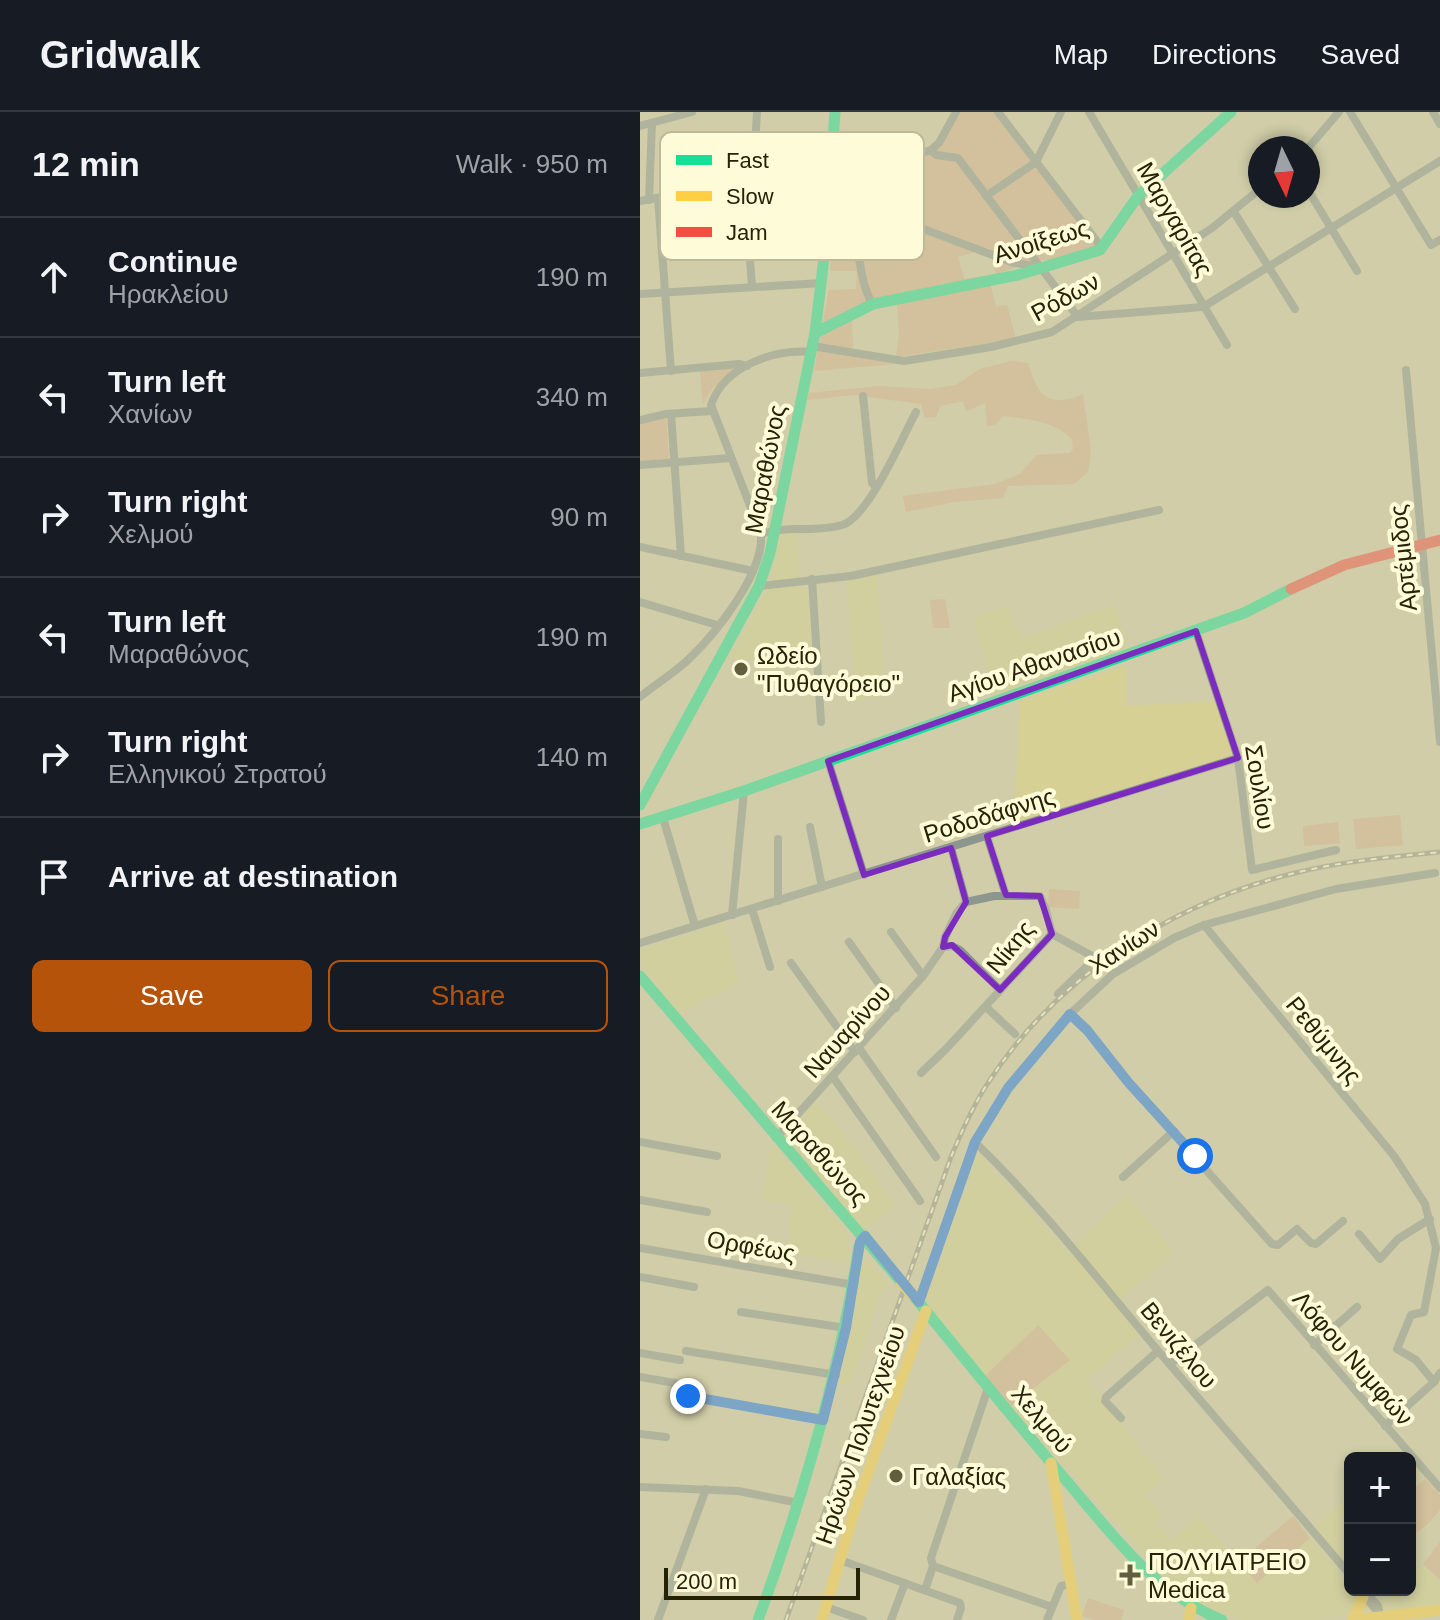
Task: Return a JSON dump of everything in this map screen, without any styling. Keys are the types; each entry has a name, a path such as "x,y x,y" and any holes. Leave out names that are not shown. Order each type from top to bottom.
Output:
{"main road":[{"name":"Μαραθώνος","path":"834,132 835,112"},
{"name":"Ανοίξεως","path":"813,344 873,304 1018,275 1102,248 1138,196 1231,112"},
{"name":"Μαραθώνος","path":"640,805 759,586 770,553 813,344 824,260"},
{"name":"Αγίου Αθανασίου","path":"640,824 744,791 1196,631 1244,613 1321,574 1440,540"},
{"name":"Μαραθώνος","path":"640,976 776,1138 865,1236 859,1246 836,1375 799,1503 758,1620"},
{"name":"Χελμού","path":"865,1236 988,1388 1122,1545 1190,1614 1222,1620"},
{"name":"Ηρώων Πολυτεχνείου","path":"824,1614 919,1303"},
{"path":"1051,1463 1077,1620"},
{"path":"1362,1596 1353,1620 1440,1610"}],"street":[{"path":"640,126 692,112"},
{"path":"754,132 757,112"},
{"path":"924,153 939,143 956,112"},
{"path":"998,112 1102,248"},
{"path":"986,196 1036,162 1061,112"},
{"name":"Μαργαρίτας","path":"1089,112 1227,345"},
{"path":"1320,136 1339,112"},
{"path":"1350,112 1431,245 1440,240"},
{"path":"1433,112 1440,124"},
{"path":"652,123 649,200 665,292 671,371"},
{"path":"931,150 936,155 958,158 1078,317 1203,307 1440,161"},
{"name":"Ρόδων","path":"747,366 778,352 813,344 904,361 1027,340 1052,332 1172,255 1248,200"},
{"path":"1319,208 1357,271"},
{"path":"1234,212 1295,309"},
{"path":"924,229 1011,262 1038,267"},
{"path":"751,260 752,286"},
{"path":"860,260 873,304"},
{"path":"640,294 822,283"},
{"path":"640,373 739,364 747,366"},
{"path":"640,697 686,661 717,625 740,596 761,554 761,534 712,411 713,398 719,389 747,366"},
{"name":"Αρτέμιδος","path":"1406,370 1440,742"},
{"path":"863,396 872,483 876,487"},
{"path":"640,420 712,411"},
{"path":"761,534 775,529 841,526 860,514 916,412"},
{"path":"671,414 681,556"},
{"path":"640,465 731,458"},
{"path":"759,586 851,576 1159,510"},
{"path":"640,547 753,571"},
{"path":"812,579 821,722"},
{"path":"640,602 717,625"},
{"name":"Σουλίου","path":"1196,631 1238,758 1252,870 1336,850"},
{"name":"Ροδοδάφνης","path":"640,943 1238,758"},
{"path":"828,761 864,875"},
{"path":"732,915 744,791"},
{"path":"663,818 695,926"},
{"path":"810,827 822,887"},
{"path":"987,836 1006,895"},
{"path":"778,839 778,901"},
{"path":"951,848 966,902 957,912 943,947 952,946 960,950 1000,990"},
{"name":"Χανίων","path":"919,1303 975,1142 1008,1088 1070,1014 1113,974 1174,938 1204,925 1336,889 1435,873"},
{"name":"Νίκης","path":"921,1073 1052,934 1040,896 1006,895 966,902"},
{"path":"752,909 770,967"},
{"name":"Ρεθύμνης","path":"1204,925 1394,1156 1425,1204 1430,1219"},
{"path":"891,932 923,976"},
{"path":"1052,934 1092,956 1090,963 1058,994"},
{"path":"849,942 896,1008"},
{"name":"Ναυαρίνου","path":"776,1138 896,1008 943,947"},
{"path":"791,963 936,1157"},
{"path":"986,1007 1015,1034"},
{"path":"1070,1014 1275,1246 1297,1229 1316,1244 1343,1221"},
{"path":"833,1077 920,1201"},
{"path":"1123,1177 1174,1131"},
{"path":"640,1142 717,1156"},
{"name":"Βενιζέλου","path":"975,1142 1344,1568"},
{"path":"640,1200 707,1212"},
{"path":"1359,1234 1380,1259 1398,1239 1430,1219 1436,1248 1424,1312 1411,1315 1397,1349 1416,1360 1434,1382"},
{"name":"Ορφέως","path":"640,1248 854,1285"},
{"path":"640,1277 694,1287"},
{"name":"Λόφου Νυμφών","path":"1170,1364 1268,1290 1440,1488"},
{"path":"1314,1345 1357,1307"},
{"path":"741,1312 846,1328"},
{"path":"686,1351 836,1375"},
{"path":"1121,1418 1105,1401 1106,1397 1158,1351"},
{"path":"640,1353 680,1360"},
{"path":"1385,1426 1440,1373"},
{"path":"640,1377 675,1383 679,1392 685,1395 823,1420"},
{"path":"925,1590 933,1566 931,1558 988,1388"},
{"path":"640,1434 666,1437"},
{"path":"640,1487 747,1492 799,1503"},
{"path":"658,1620 706,1489"},
{"path":"840,1560 960,1603 957,1620"},
{"path":"933,1566 1052,1607"},
{"path":"891,1620 905,1583"},
{"path":"1047,1620 1061,1586 1071,1584"},
{"path":"1367,1596 1378,1606 1381,1618"},
{"path":"824,1614 863,1620"}],"highlighted area":[{"path":"1196,631 1238,758 987,836 1006,895 1040,896 1052,934 1000,990 952,945 943,947 945,937 966,902 951,848 864,875 828,761"}],"shaded area":[{"path":"961,112 993,112 1097,247 1059,260 1042,260 996,274 989,248 958,257 964,279 988,275 996,307 1007,305 1016,339 896,357 899,335 897,304 867,311 852,319 853,356 895,364 814,371 829,290 856,289 857,271 830,271 831,260 924,260 924,158 942,146"},
{"path":"1011,361 1028,363 1036,384 1046,396 1061,400 1083,394 1091,451 1088,472 1074,484 1008,486 1003,498 954,502 906,512 903,496 995,484 1020,474 1037,455 1069,453 1073,450 1072,439 1048,424 1003,416 995,425 987,426 985,403 967,411 962,401 940,406 936,417 925,418 921,404 854,395 807,400 809,393 879,386 930,389 956,385 980,369"},
{"path":"736,367 713,388 703,404 700,371"},
{"path":"666,418 669,459 640,461 640,423"},
{"path":"780,532 796,532 800,587 807,587 812,654 728,660 774,569"},
{"path":"877,575 883,664 880,697 855,701 847,580"},
{"path":"945,599 950,628 933,628 930,600"},
{"path":"1115,605 1128,650 994,698 974,617 1008,606 1021,638"},
{"path":"1126,666 1126,706 1216,701 1235,755 1014,825 1020,701"},
{"path":"1400,815 1403,845 1356,849 1353,819"},
{"path":"1338,822 1340,843 1304,846 1303,826"},
{"path":"1049,889 1080,891 1079,909 1048,907"},
{"path":"724,923 739,983 679,1013 652,980 640,959 640,950"},
{"path":"817,1102 853,1145 895,1206 863,1232 783,1137"},
{"path":"772,1144 841,1225 848,1236 849,1263 786,1251 793,1205 762,1200"},
{"path":"978,1153 1068,1252 1127,1196 1175,1252 1116,1303 1140,1334 1086,1380 1165,1479 1146,1495 1163,1516 1156,1523 1171,1540 1199,1515 1257,1583 1310,1538 1344,1579 1344,1596 1358,1596 1373,1614 1307,1620 1247,1620 1219,1614 1179,1593 1011,1406 1038,1326 985,1376 924,1305"},
{"path":"863,1259 870,1262 889,1285 879,1293 850,1385 837,1381"},
{"path":"1038,1325 1070,1360 1011,1406 985,1376"},
{"path":"1425,1479 1440,1495 1440,1510 1416,1533 1416,1524 1416,1487"},
{"path":"1344,1501 1344,1566 1313,1527"},
{"path":"1293,1516 1310,1538 1257,1583 1239,1562"},
{"path":"1440,1542 1440,1580 1423,1564"},
{"path":"1423,1564 1440,1580 1440,1605 1384,1611 1378,1604 1387,1596 1416,1596 1416,1570"},
{"path":"1088,1598 1124,1610 1121,1620 1094,1620 1082,1616"}],"railway":[{"path":"786,1620 951,1157 981,1094 1014,1047 1046,1011 1120,950 1161,925 1205,904 1249,886 1313,869 1440,852"}],"traffic: fast":[{"path":"834,132 835,112"},
{"path":"815,333 873,304 1018,275 1100,250 1138,196 1231,112"},
{"path":"640,805 759,586 770,553 815,333 824,260"},
{"path":"640,824 744,791 1244,613 1291,589"},
{"path":"640,976 902,1283"},
{"path":"758,1620 818,1436 841,1342 859,1246 865,1236"},
{"path":"913,1295 1135,1560 1175,1594 1222,1620"}],"traffic: slow":[{"path":"902,1283 913,1295"},
{"path":"822,1620 855,1509 926,1311"},
{"path":"1051,1463 1077,1620"},
{"path":"1353,1620 1363,1597"},
{"path":"1189,1620 1191,1608"},
{"path":"1354,1620 1440,1610"}],"traffic: jam":[{"path":"1291,589 1344,565 1440,540"}],"place":[{"name":"Ωδείο \"Πυθαγόρειο\"","path":"741,669"},
{"name":"Γαλαξίας","path":"896,1476"},
{"name":"ΠΟΛΥΙΑΤΡΕΙΟ Medica","path":"1130,1575"}],"route":[{"path":"688,1396 823,1420 851,1307 860,1242 865,1236 919,1302 984,1124 1030,1059 1070,1014 1195,1156"}]}
